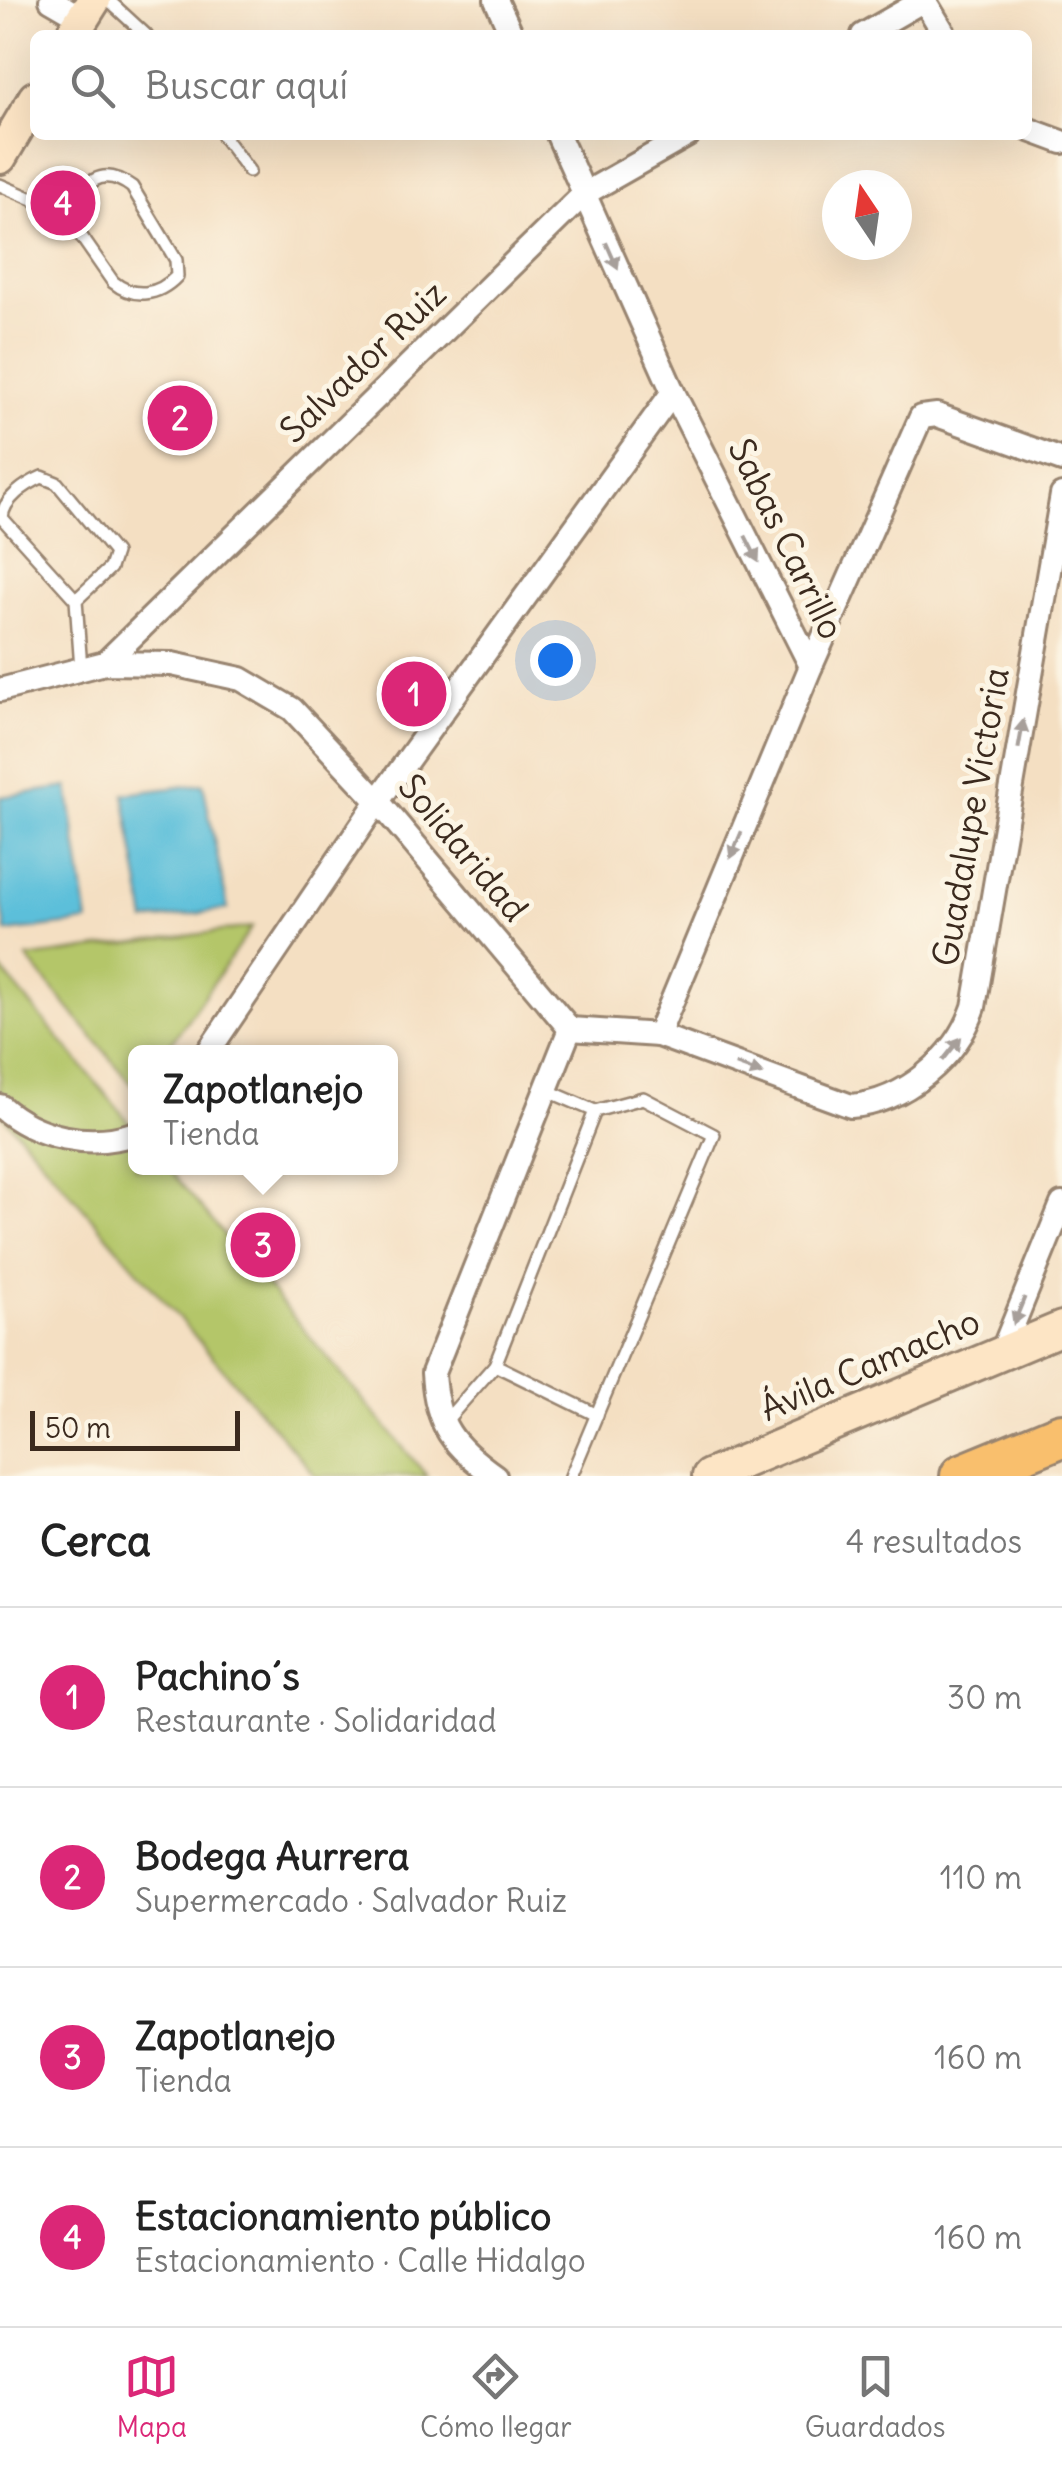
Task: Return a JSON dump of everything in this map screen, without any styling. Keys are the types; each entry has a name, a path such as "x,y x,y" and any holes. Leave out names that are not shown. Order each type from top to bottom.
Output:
{"highway":[{"path":"962,1476 1062,1434"}],"street":[{"path":"52,0 89,13"},
{"path":"496,0 510,30"},
{"path":"872,30 924,0 942,30"},
{"path":"0,158 30,107"},
{"path":"1033,132 1062,142"},
{"name":"Sabas Carrillo","path":"560,140 673,392 811,666 658,1035"},
{"name":"Salvador Ruiz","path":"106,664 584,194 679,140"},
{"path":"213,1045 378,800 673,392"},
{"path":"811,666 921,417 936,415 1062,460"},
{"name":"Guadalupe Victoria","path":"658,1035 850,1106 872,1104 942,1061 967,1028 974,1007 1062,495"},
{"name":"Solidaridad","path":"3,684 106,664 172,664 241,680 292,709 378,800 570,1029"},
{"path":"495,1476 464,1454 443,1424 435,1398 434,1373 570,1029 658,1035"},
{"path":"0,1106 14,1119 66,1138 99,1141 128,1134"},
{"path":"1002,1352 1061,1210"},
{"name":"Ávila Camacho","path":"709,1476 1062,1328"}],"lane":[{"path":"89,13 133,30"},
{"path":"226,140 249,171"},
{"path":"0,185 65,213 113,282 123,290 147,294 160,290 176,276 176,260 132,187 122,180 111,176 87,183 65,213"},
{"path":"76,600 110,568 114,553 57,483 42,478 8,501 2,508 2,518 76,600 81,669"},
{"path":"546,1090 595,1111 643,1098 714,1135 572,1476"},
{"path":"443,1424 496,1365 595,1111"},
{"path":"496,1365 597,1415"}],"green space":[{"path":"252,927 170,1045 128,1045 128,1080 27,958"},
{"path":"0,968 128,1121 128,1175 174,1175 427,1476 316,1476 0,1112"}],"water":[{"path":"203,784 228,909 146,921 124,794"},
{"path":"68,787 88,922 6,932 0,892 0,797"}],"place":[{"name":"Estacionamiento público","path":"63,203"},
{"name":"Bodega Aurrera","path":"180,418"},
{"name":"Pachino´s","path":"414,694"},
{"name":"Zapotlanejo","path":"263,1245"}]}
